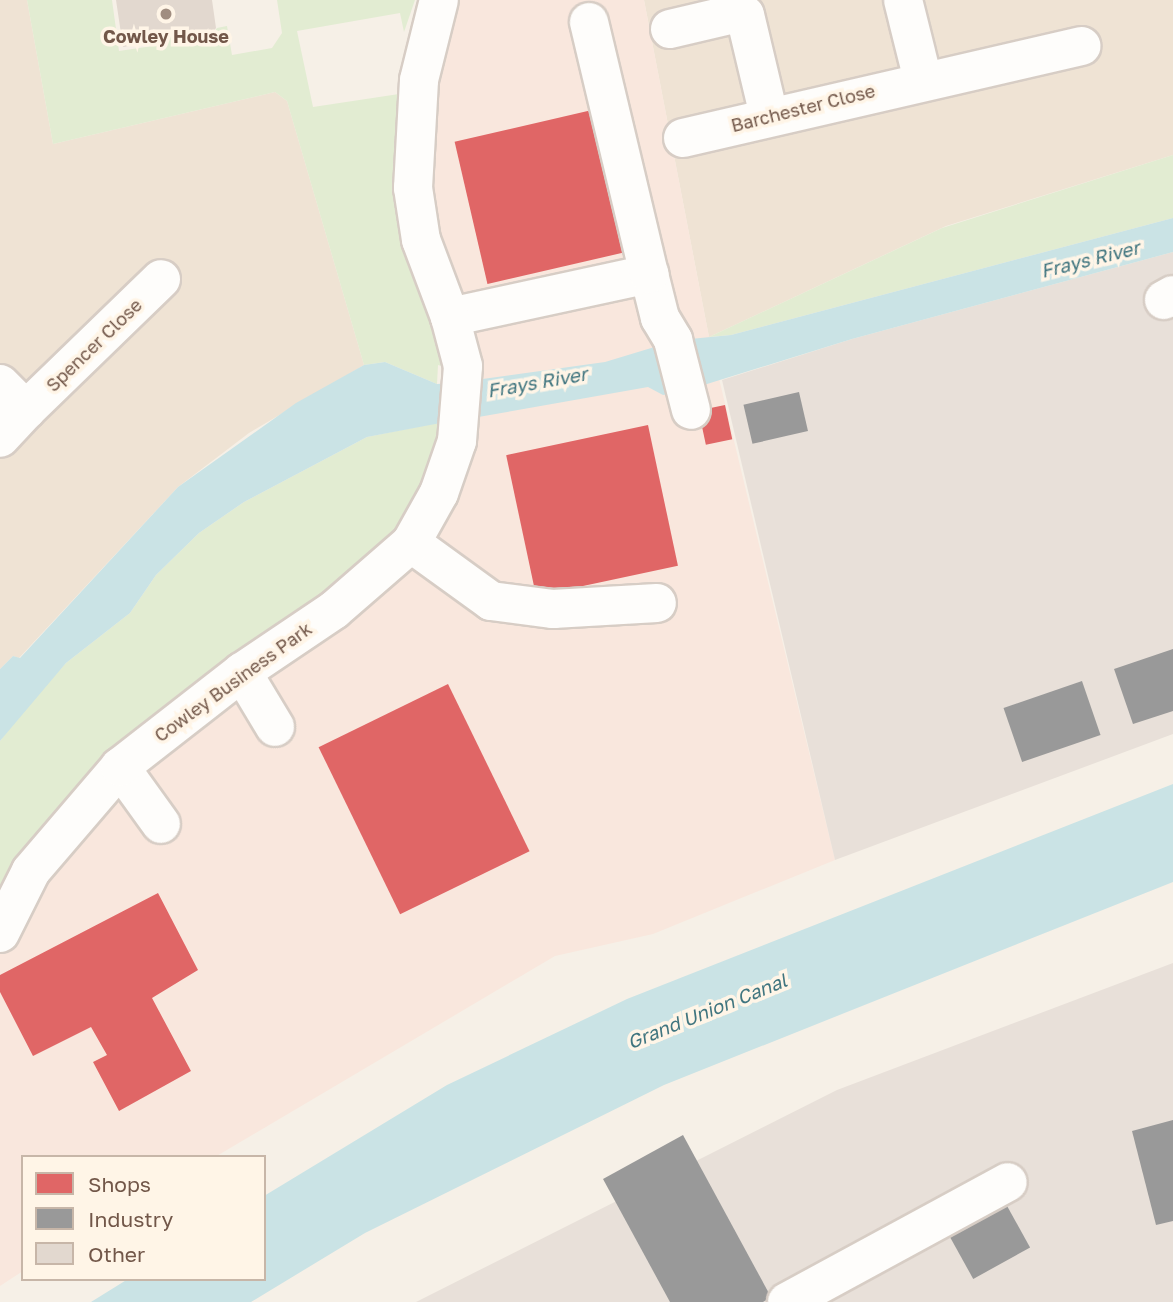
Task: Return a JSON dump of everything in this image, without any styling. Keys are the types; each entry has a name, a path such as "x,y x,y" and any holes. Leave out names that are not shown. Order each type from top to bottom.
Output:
{"street":[{"path":"439,0 410,52 413,188 421,240 450,317 649,274"},
{"path":"903,0 923,80"},
{"path":"670,29 738,13 745,15 769,116"},
{"path":"589,22 660,318 673,340 691,410"},
{"name":"Barchester Close","path":"683,138 923,80 1082,46"},
{"name":"Spencer Close","path":"0,438 13,397 166,273"},
{"name":"Cowley Business Park","path":"0,933 31,871 120,768 242,672 334,610 411,543 439,493 459,432 463,366 450,317"},
{"path":"411,543 491,601 553,609 657,603"},
{"path":"242,672 275,727"},
{"path":"120,768 161,824"},
{"path":"787,1302 1008,1182"}],"shaded area":[{"path":"0,0 27,0 53,144 275,92 287,101 364,365 249,433 178,487 19,658 13,656 0,669"},
{"path":"443,0 644,0 709,337 835,860 653,934 555,956 218,1155 21,1155 21,1272 0,1286 0,904 41,830 75,789 113,753 359,566 437,450 445,367 417,275"},
{"path":"644,0 1173,0 1173,155 946,226 709,337"},
{"path":"1173,252 1173,734 835,860 722,380 852,339"},
{"path":"1173,963 1173,1302 416,1302 837,1090"}],"green space":[{"path":"27,0 112,0 119,51 159,45 158,34 185,30 195,40 209,38 217,28 227,26 232,55 272,48 282,33 277,0 415,0 404,32 400,13 297,31 313,107 399,94 445,367 438,365 437,384 385,362 364,365 287,101 275,92 53,144"},
{"path":"1173,155 1173,218 731,335 709,337 942,228"},
{"path":"442,422 437,450 420,495 398,530 359,566 113,753 41,830 0,904 0,741 24,709 66,663 130,613 156,575 199,533 244,502 367,437"}],"water":[{"name":"Frays River","path":"1173,218 1173,252 852,339 691,389 680,340 731,335"},
{"name":"Frays River","path":"671,342 683,392 663,395 648,387 467,419 468,381 605,362"},
{"path":"385,362 437,384 452,383 451,421 367,437 244,502 199,533 156,575 130,613 66,663 0,741 0,669 13,656 20,658 178,487 296,403 364,365"},
{"name":"Grand Union Canal","path":"1173,784 1173,882 664,1085 365,1233 251,1302 91,1302 125,1281 266,1281 266,1195 447,1085 627,999"}],"building: Shops":[{"path":"592,110 625,252 487,284 455,142"},
{"path":"725,405 732,439 706,445 699,411"},
{"path":"648,425 678,566 536,596 506,455"},
{"path":"448,684 530,851 400,914 319,747"},
{"path":"158,893 198,970 152,998 191,1071 119,1111 93,1062 107,1055 91,1027 33,1056 0,992 0,975"}],"building: Industry":[{"path":"799,392 808,431 752,444 743,405"},
{"path":"1173,649 1173,711 1133,724 1114,669"},
{"path":"1082,681 1101,735 1022,762 1004,708"},
{"path":"1173,1120 1173,1221 1156,1225 1132,1131"},
{"path":"683,1135 771,1297 763,1302 670,1302 603,1179"},
{"path":"1001,1195 1030,1247 973,1279 944,1227"}],"building: Other":[{"name":"Cowley House","path":"116,0 212,0 216,28 209,38 195,40 185,30 155,34 156,42 123,47"}],"place":[{"name":"Cowley House","path":"166,14"}]}
